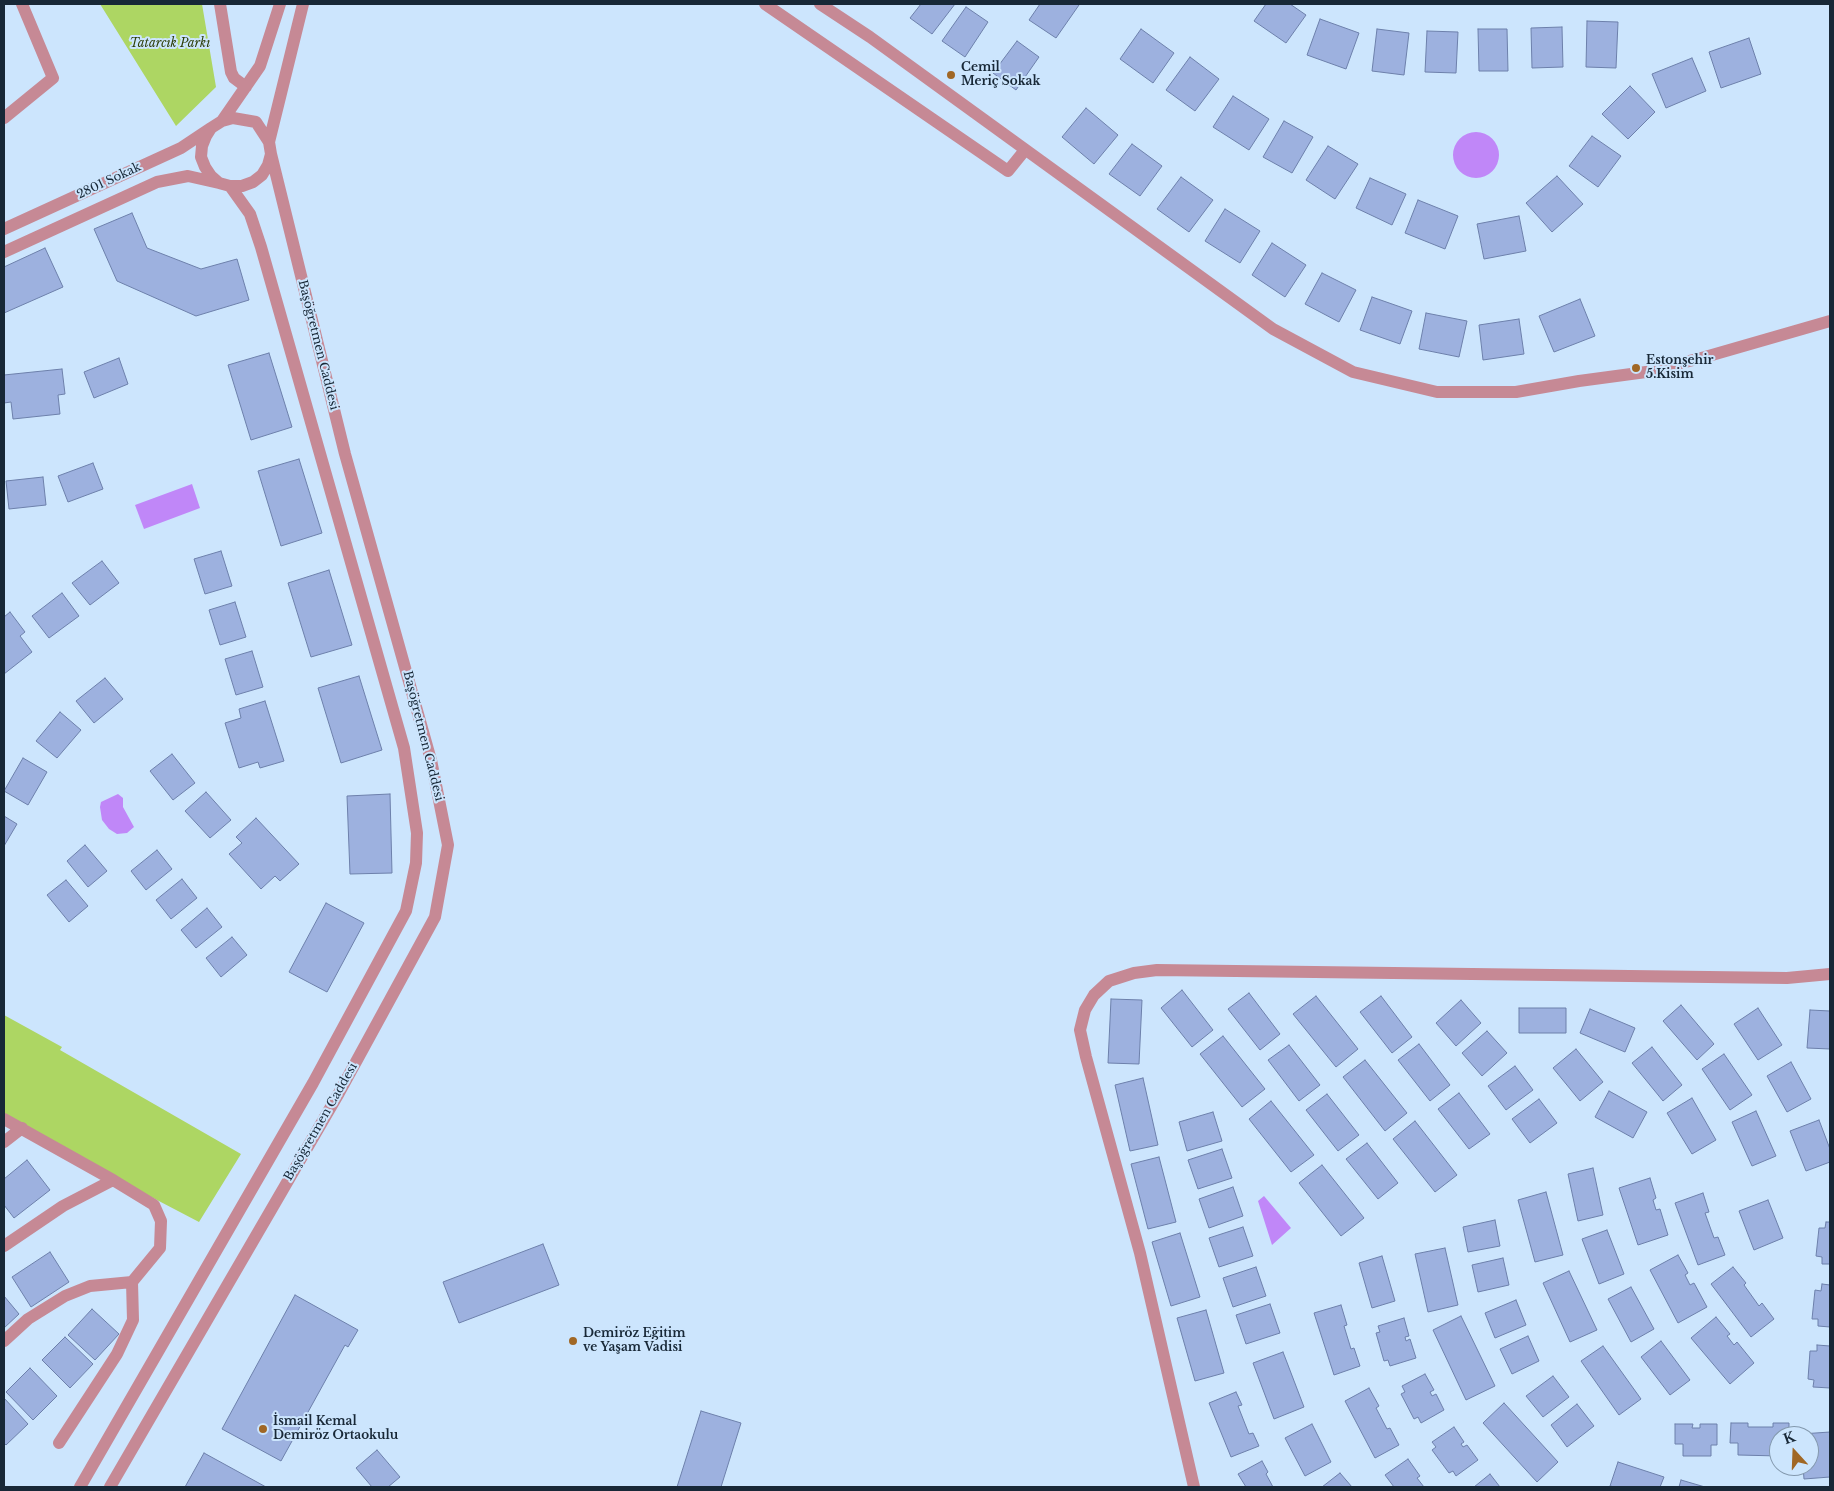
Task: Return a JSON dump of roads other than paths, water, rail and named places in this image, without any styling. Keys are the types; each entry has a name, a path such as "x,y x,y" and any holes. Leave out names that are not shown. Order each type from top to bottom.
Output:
{"street":[{"path":"4,118 53,78 22,4"},
{"path":"220,4 230,72 234,78 246,87"},
{"name":"2801 Sokak","path":"4,229 181,148 217,124 260,66 280,4"},
{"path":"4,252 157,182 188,176 225,185 242,186 253,182 262,175 268,165 270,148 304,4"},
{"path":"765,4 1008,170 1024,150"},
{"path":"820,4 870,37 1273,329 1353,372 1437,392 1516,392 1646,372 1830,321"},
{"name":"Başöğretmen Caddesi","path":"80,1487 336,1040 406,911 416,863 417,833 404,748 261,247 250,214 225,185 211,176 204,167 201,157 204,141 217,124 233,118 256,122 270,148 345,454 431,760 448,845 435,917 339,1093 110,1487"},
{"path":"118,177 127,195"},
{"path":"1194,1487 1140,1253 1080,1030 1084,1010 1094,995 1108,980 1134,973 1156,970 1787,978 1830,974"},
{"path":"4,1119 154,1205 160,1221 160,1248 132,1282 133,1320 117,1354 59,1443"},
{"path":"4,1142 22,1128"},
{"path":"4,1246 63,1206 113,1180"},
{"path":"4,1342 28,1318 65,1296 90,1286 132,1282"}],"place":[{"name":"Cemil Meriç Sokak","path":"951,75"},
{"name":"Estonşehir 5.Kisim","path":"1636,368"},
{"name":"Demiröz Eğitim ve Yaşam Vadisi","path":"573,1341"},
{"name":"İsmail Kemal Demiröz Ortaokulu","path":"263,1429"}],"park label":[{"name":"Tatarcık Parkı","path":"170,44"}]}
